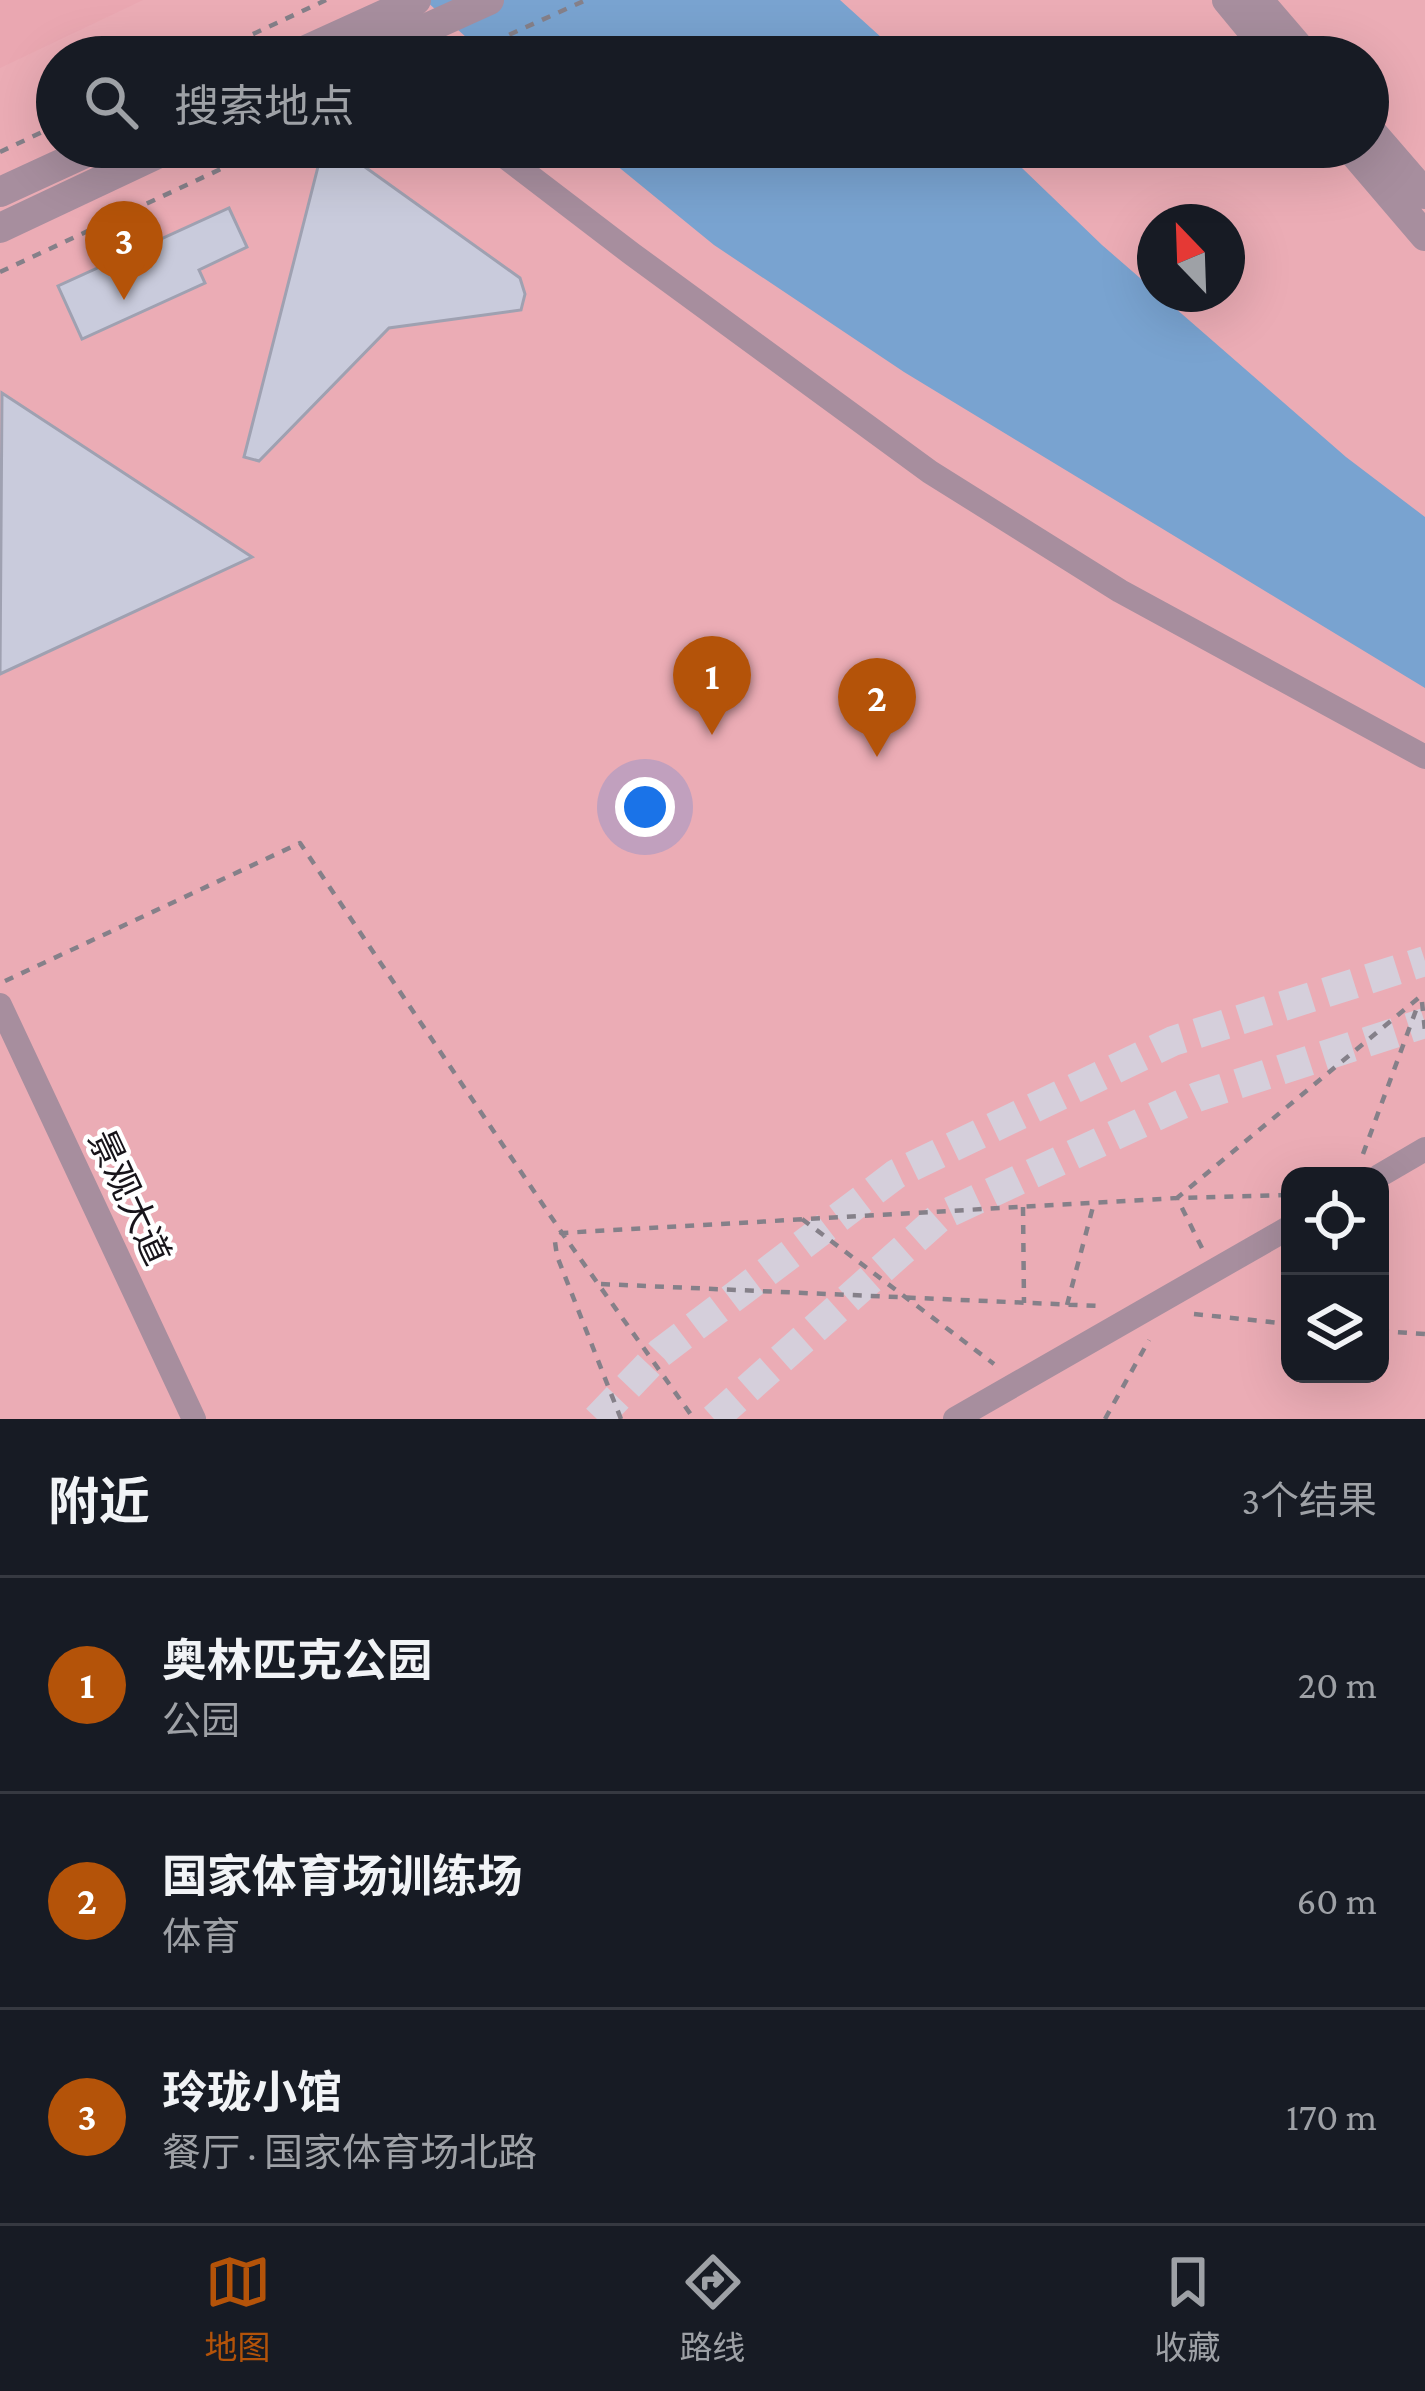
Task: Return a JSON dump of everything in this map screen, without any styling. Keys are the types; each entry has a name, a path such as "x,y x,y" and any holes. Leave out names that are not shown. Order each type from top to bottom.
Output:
{"street":[{"path":"349,36 412,13 489,0"},
{"path":"1227,0 1257,36"},
{"path":"1258,0 1289,36"},
{"path":"386,36 412,13"},
{"path":"1389,152 1425,194"},
{"path":"0,192 52,168"},
{"path":"0,228 127,168"},
{"path":"520,168 930,472 1120,591 1425,758"},
{"path":"1367,168 1425,236"},
{"name":"景观大道","path":"0,1005 194,1419"},
{"path":"1389,1170 1425,1149"},
{"path":"955,1419 1281,1231"}],"path":[{"path":"249,36 326,0"},
{"path":"506,36 586,0"},
{"path":"0,152 36,135"},
{"path":"0,272 223,168"},
{"path":"0,983 300,844 562,1233 694,1419"},
{"path":"1421,996 1425,1031"},
{"path":"1363,1154 1421,996"},
{"path":"1177,1198 1421,996"},
{"path":"621,1419 556,1256 555,1242 562,1233 1281,1195"},
{"path":"1177,1198 1214,1270"},
{"path":"1067,1305 1094,1203"},
{"path":"1023,1207 1024,1303"},
{"path":"802,1219 1018,1383"},
{"path":"598,1284 1148,1309 1151,1335 1105,1419"},
{"path":"1195,1314 1281,1323"},
{"path":"1389,1332 1425,1334"}],"shaded area":[{"path":"0,0 1425,0 1425,1419 0,1419"},
{"path":"0,0 143,0 67,36 36,36 36,51 0,68"}],"water":[{"path":"425,0 840,0 880,36 465,36"},
{"path":"620,168 1022,168 1137,275 1137,312 1180,312 1346,457 1425,517 1425,688 904,372 714,245"}],"building":[{"path":"318,168 366,168 520,278 525,294 521,310 389,328 259,461 244,457"},
{"path":"229,208 247,247 199,270 205,283 82,339 58,286"},
{"path":"2,393 252,557 0,674"}],"tunnel":[{"path":"597,1419 660,1353 896,1174 1173,1041 1425,961"},
{"path":"714,1419 941,1216 1197,1097 1425,1023"}],"place":[{"name":"玲珑小馆","path":"124,300"},
{"name":"奥林匹克公园","path":"712,735"},
{"name":"国家体育场训练场","path":"877,757"}]}
